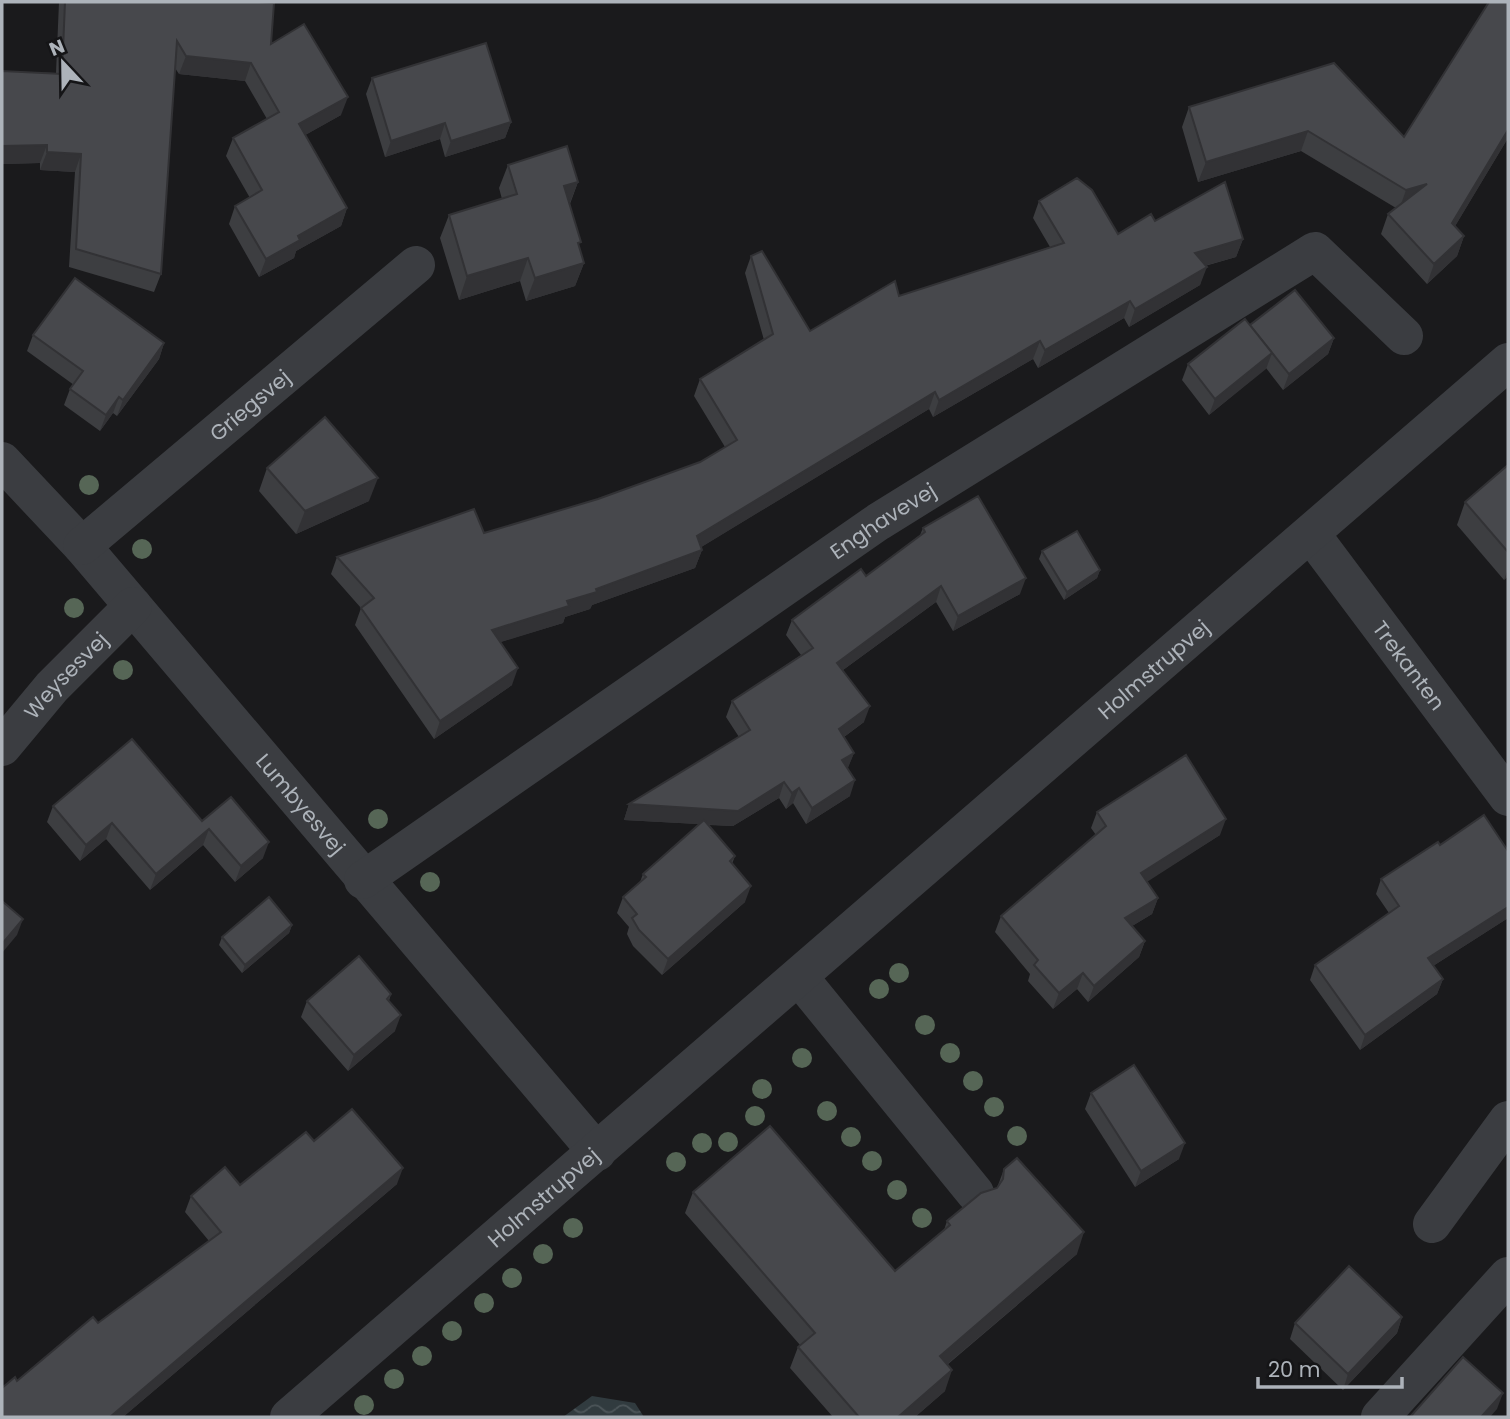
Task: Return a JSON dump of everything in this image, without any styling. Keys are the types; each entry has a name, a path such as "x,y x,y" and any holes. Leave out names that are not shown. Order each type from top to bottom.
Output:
{"street":[{"name":"Enghavevej","path":"363,880 878,522 1315,251 1404,336"},
{"name":"Griegsvej","path":"82,546 416,265"},
{"name":"Holmstrupvej","path":"289,1417 1508,362"},
{"name":"Lumbyesvej","path":"2,461 82,546 363,880 597,1152"},
{"name":"Trekanten","path":"1311,534 1508,797"},
{"name":"Weysesvej","path":"2,747 52,687 133,606"},
{"path":"799,977 975,1193"},
{"path":"1433,1224 1508,1120"},
{"path":"1380,1417 1508,1276"}],"water":[{"path":"592,1396 635,1403 644,1417 563,1417"}],"building":[{"path":"65,2 274,3 271,44 304,24 348,97 299,124 347,208 298,236 300,240 266,259 235,206 262,190 233,138 279,112 251,63 186,56 177,41 161,274 76,249 81,154 47,152 47,145 2,146 2,71 62,74"},
{"path":"1489,2 1508,2 1508,130 1452,223 1464,236 1434,264 1388,214 1427,184 1406,190 1308,131 1206,162 1189,107 1334,63 1404,137"},
{"path":"486,43 511,122 451,141 445,123 391,141 372,78"},
{"path":"567,146 578,182 564,186 581,242 578,243 584,263 535,278 528,258 467,276 449,215 517,194 508,165"},
{"path":"1077,178 1092,190 1118,234 1151,214 1155,221 1225,182 1243,239 1195,253 1207,267 1135,309 1130,301 1045,350 1040,341 939,400 935,392 697,536 702,550 596,589 597,592 567,601 569,606 492,630 518,668 440,721 361,608 374,598 337,557 474,509 484,533 598,499 700,462 737,440 700,379 773,334 751,256 762,251 810,331 895,281 899,296 1064,243 1039,201"},
{"path":"75,278 164,343 123,400 119,397 106,415 70,389 83,371 33,335"},
{"path":"1295,290 1334,338 1289,374 1250,325"},
{"path":"1245,319 1272,353 1215,399 1188,364"},
{"path":"325,417 378,478 305,511 267,468"},
{"path":"1508,465 1508,552 1465,502"},
{"path":"978,496 1026,578 958,616 941,586 837,663 870,706 839,729 854,753 842,760 855,780 812,808 799,788 792,793 784,782 738,811 629,804 750,730 732,701 813,648 792,620 861,569 866,576 925,532 923,528"},
{"path":"1077,531 1100,570 1067,592 1042,551"},
{"path":"132,739 202,821 231,797 269,842 241,866 209,829 156,874 112,823 86,845 53,806"},
{"path":"1186,755 1226,819 1141,873 1158,898 1125,918 1145,941 1094,986 1083,973 1059,993 1034,965 1038,960 1001,916 1106,826 1097,812"},
{"path":"1484,815 1508,851 1508,907 1428,958 1443,979 1365,1035 1315,965 1399,906 1381,879 1438,842 1440,845"},
{"path":"704,820 735,856 730,861 751,886 668,959 639,930 632,918 637,914 623,897 646,877 643,874"},
{"path":"269,897 292,925 245,965 222,937"},
{"path":"2,901 23,919 2,944"},
{"path":"359,956 391,994 387,999 401,1015 354,1055 307,1001"},
{"path":"1134,1065 1185,1143 1141,1171 1091,1093"},
{"path":"352,1109 403,1168 110,1417 2,1417 2,1388 15,1377 17,1381 93,1317 98,1323 221,1232 191,1196 225,1167 240,1185 306,1132 314,1141"},
{"path":"770,1126 895,1271 950,1225 947,1221 981,1193 997,1188 1003,1179 1004,1169 1017,1158 1084,1232 940,1356 952,1370 898,1417 859,1417 798,1347 815,1333 693,1192"},
{"path":"1349,1266 1402,1317 1348,1374 1295,1323"},
{"path":"1463,1357 1503,1393 1481,1417 1410,1417"}]}
